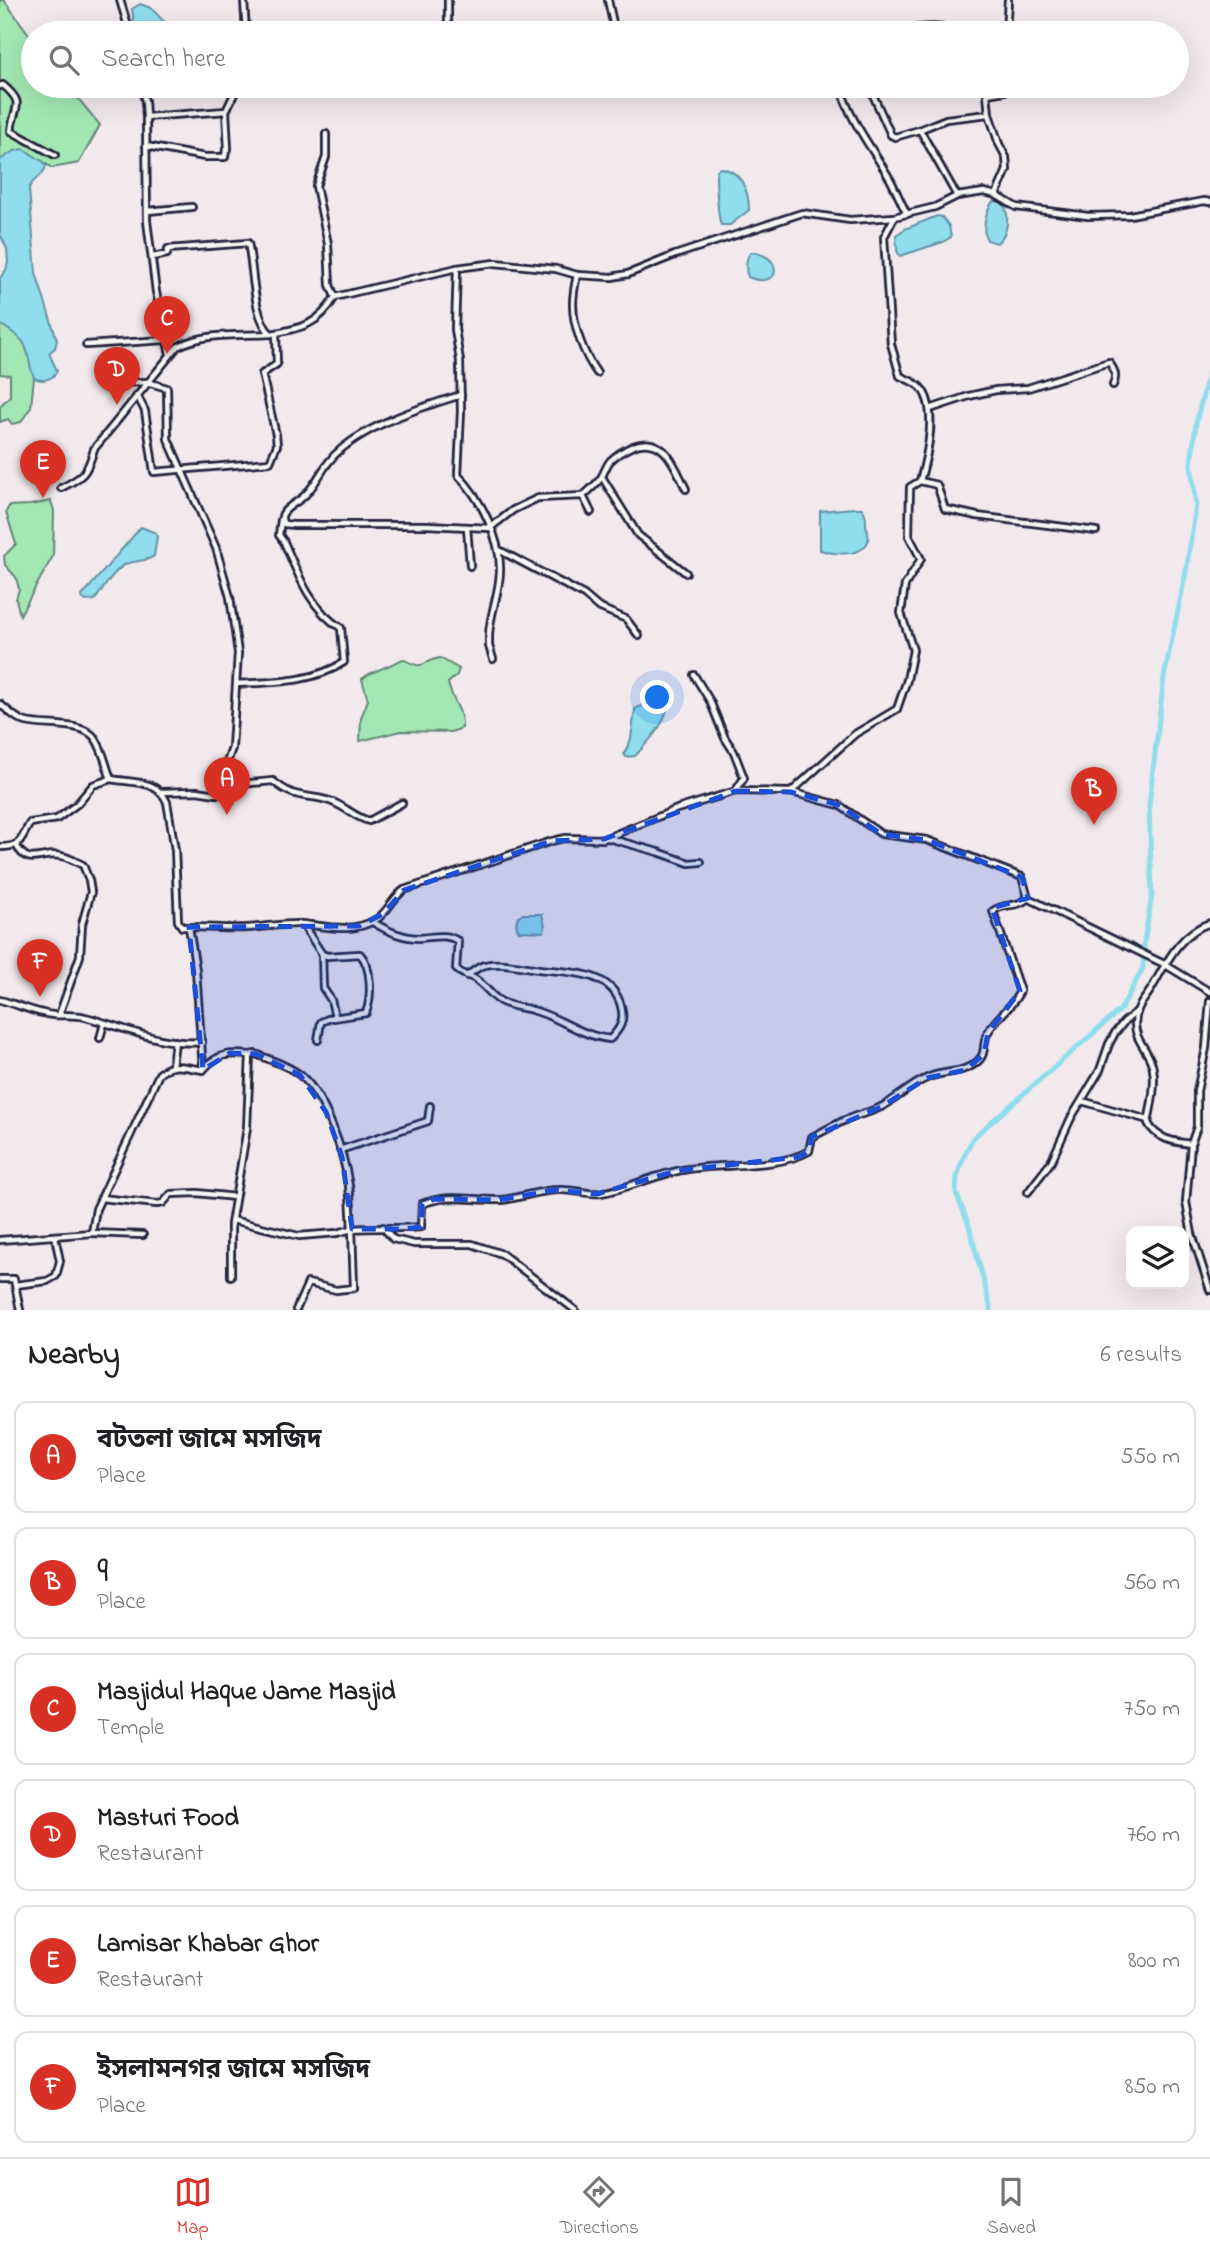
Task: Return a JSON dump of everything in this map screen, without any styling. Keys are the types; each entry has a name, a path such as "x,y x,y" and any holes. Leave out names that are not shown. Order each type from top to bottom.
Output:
{"street":[{"path":"120,0 126,21"},
{"path":"244,0 245,21"},
{"path":"448,0 448,21"},
{"path":"608,0 613,21"},
{"path":"1007,21 1008,0"},
{"path":"0,86 3,85 14,94 18,104 11,131 55,155"},
{"path":"144,98 148,211 156,292 170,354"},
{"path":"146,146 205,157 225,157 228,149 226,110 232,98"},
{"path":"844,98 861,134 889,178 907,214"},
{"path":"874,98 891,135 895,137 946,119 989,114"},
{"path":"987,98 989,114 1006,157 1007,170 996,195"},
{"path":"146,117 226,110"},
{"path":"920,130 957,196"},
{"path":"326,134 326,157 316,186 328,244 330,285 335,297"},
{"path":"61,488 81,479 89,467 94,449 177,347 188,341 210,337 273,334 314,323 335,297 457,268 495,263 556,269 577,275 612,276 635,272 675,255 802,213 850,220 894,218 935,207 957,196 984,192 996,195 1016,207 1088,216 1130,215 1210,202"},
{"path":"148,211 192,206"},
{"path":"791,792 855,734 897,709 913,650 901,613 905,586 921,559 909,536 910,487 920,481 929,449 930,409 920,387 900,376 891,344 884,237 894,218"},
{"path":"136,395 145,411 154,472 270,462 277,445 262,374 277,364 273,334 264,328 260,315 248,243 168,249 167,254 153,257"},
{"path":"457,268 455,329 461,395 458,475 479,499 498,550 500,570 489,635 493,659"},
{"path":"577,275 574,315 587,359 597,373"},
{"path":"86,345 166,340"},
{"path":"930,409 996,390 1028,388 1109,362 1115,370 1113,385"},
{"path":"108,383 147,382 167,388 167,439 216,548 230,597 238,653 232,748 216,794 197,791 160,792"},
{"path":"237,684 305,678 332,670 344,662 341,628 325,618 303,586 279,535 281,517 288,507 316,484 322,468 338,451 358,437 400,417 461,395"},
{"path":"281,520 284,524 294,525 490,528 513,510 538,498 583,496 602,477 607,464 621,451 640,444 654,444 662,448 670,457 686,489"},
{"path":"602,477 638,535 686,573"},
{"path":"920,481 937,485 945,509 977,516 1096,531"},
{"path":"583,496 591,512"},
{"path":"467,527 470,566"},
{"path":"498,550 584,595 598,607 626,619 639,636"},
{"path":"694,676 710,701 744,778 736,791"},
{"path":"0,704 11,715 26,722 71,727 89,732 96,740 111,779"},
{"path":"16,845 30,823 57,820 78,804 93,785 111,779 155,786 167,802 171,820 178,920 182,927 244,928 302,924 341,929 373,922 404,890 565,838 607,838 689,863 701,862"},
{"path":"219,786 273,781 283,790 300,797 330,801 356,817 369,821 402,803"},
{"path":"607,838 677,809 736,791 791,792 839,805 881,834 927,840 1021,877 1028,898 1164,964 1210,992"},
{"path":"0,847 16,845"},
{"path":"16,845 26,857 34,859 44,854 61,856 83,865 89,880 91,892 82,924 80,956 59,1015"},
{"path":"232,1220 299,1236 352,1229 421,1227 422,1204 435,1199 455,1197 499,1200 574,1189 597,1194 676,1171 799,1157 809,1151 811,1137 850,1118 881,1107 927,1077 942,1072 962,1072 979,1061 984,1054 984,1041 988,1032 1013,1005 1020,991 993,911 998,907 1020,905 1028,898"},
{"path":"373,922 401,935 418,938 452,937 458,940 456,970 467,976 475,979 497,1000 519,1008 532,1009 592,1037 610,1039 619,1029 624,1017 620,1000 614,990 604,981 590,977 566,971 505,964 484,965 467,976"},
{"path":"1191,1144 1161,1138 1153,1132 1148,1123 1153,1068 1138,1039 1135,1026 1137,1007 1153,988 1164,964 1180,943 1203,925 1210,923"},
{"path":"302,924 322,954 323,988 333,1007 333,1018"},
{"path":"189,927 196,970 203,1070"},
{"path":"318,1040 321,1023 333,1018 366,1013 368,1007 369,978 366,960 360,954 322,954"},
{"path":"0,1000 59,1015 75,1015 130,1032 175,1041 202,1042"},
{"path":"1210,1001 1206,1048 1197,1091 1197,1127 1191,1144 1186,1202 1192,1234 1210,1290"},
{"path":"1028,1192 1051,1161 1100,1070 1115,1033 1137,1011"},
{"path":"100,1038 104,1024"},
{"path":"172,1066 175,1041"},
{"path":"203,1070 212,1061 230,1053 256,1054 300,1075 314,1091 326,1112 340,1150 350,1190 354,1288 336,1290 308,1283 296,1310"},
{"path":"231,1276 232,1220 247,1128 250,1055"},
{"path":"92,1233 96,1209 159,1074 166,1067 172,1066 203,1070"},
{"path":"1082,1101 1148,1120"},
{"path":"340,1150 428,1121 430,1106"},
{"path":"101,1198 158,1204 172,1195 197,1193 235,1197"},
{"path":"382,1227 393,1239 414,1244 472,1244 502,1254 575,1310"},
{"path":"0,1240 92,1233 143,1235"},
{"path":"15,1285 47,1281 56,1276 60,1261 55,1236"},
{"path":"0,1279 14,1279 20,1310"}],"highlighted area":[{"path":"736,791 791,792 839,805 881,834 927,840 1022,877 1028,898 992,908 1020,991 988,1033 984,1054 966,1070 927,1078 881,1107 812,1137 809,1151 799,1157 676,1171 597,1194 555,1190 499,1200 435,1199 422,1204 421,1227 403,1229 352,1229 342,1157 326,1112 300,1075 256,1054 230,1053 203,1070 189,927 359,926 383,914 404,890 552,841 604,839"}],"green space":[{"path":"0,0 4,0 21,23 21,98 78,98 100,125 79,163 52,168 27,151 0,160"},
{"path":"0,324 21,338 27,346 34,377 31,407 21,422 12,424 8,419 0,422 0,406 10,396 10,375 0,374"},
{"path":"51,501 54,511 53,556 20,615 16,599 19,589 16,577 5,565 4,556 16,544 6,512 9,506"},
{"path":"440,658 459,669 457,675 448,683 461,716 462,728 451,732 401,731 360,741 361,718 368,700 362,679 403,659 420,665"}],"water":[{"path":"140,4 151,8 163,21 134,21 132,9"},
{"path":"23,149 46,166 29,189 36,273 57,340 55,348 49,353 57,371 44,380 34,378 23,342 0,324 0,278 8,262 7,249 0,234 0,160"},
{"path":"720,168 738,177 747,196 749,210 730,225 721,225 720,221 716,175"},
{"path":"993,201 1002,202 1007,218 1004,235 997,243 987,240 984,231 986,215"},
{"path":"937,216 942,217 949,226 951,237 900,256 896,235"},
{"path":"752,252 765,256 772,262 774,275 762,280 748,277 746,263"},
{"path":"862,508 865,514 869,538 865,546 847,553 820,550 820,511"},
{"path":"141,527 156,533 154,556 126,564 109,580 95,600 86,601 81,597"},
{"path":"663,696 668,698 668,706 662,722 635,756 626,757 624,754 631,739 635,709"},
{"path":"542,914 544,932 519,931 517,920 518,916"}],"waterway":[{"path":"991,1310 969,1225 956,1193 957,1177 963,1158 973,1138 1121,1009 1143,968 1144,942 1152,895 1149,805 1164,677 1186,572 1196,505 1191,464 1196,423 1210,367"}],"place":[{"name":"Masjidul Haque Jame Masjid","path":"167,354"},
{"name":"Masturi Food","path":"117,405"},
{"name":"Lamisar Khabar Ghor","path":"43,498"},
{"name":"বটতলা জামে মসজিদ","path":"227,815"},
{"name":"q","path":"1094,825"},
{"name":"ইসলামনগর জামে মসজিদ","path":"40,997"}]}
